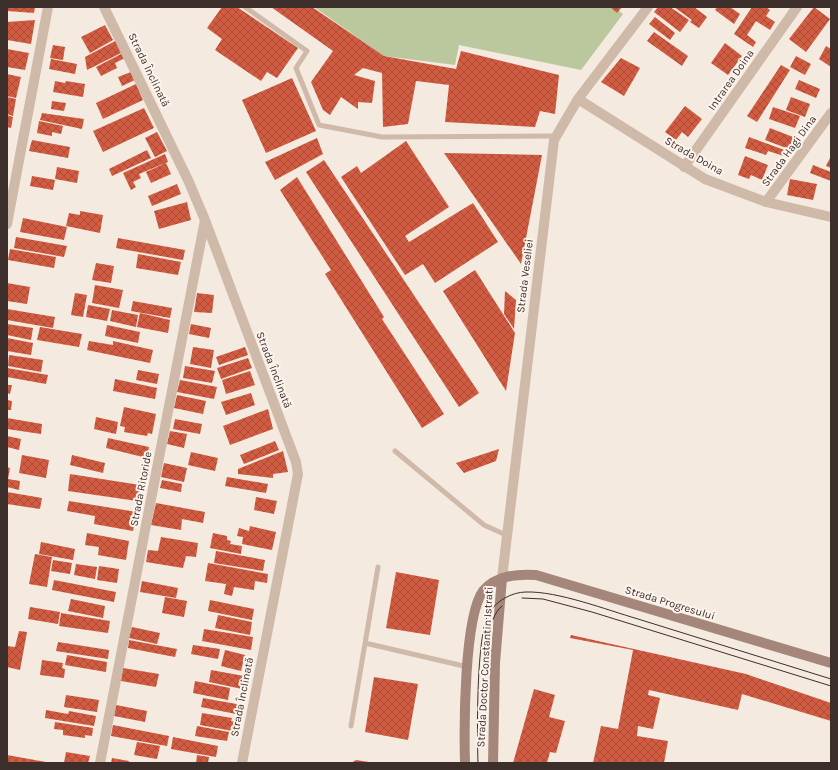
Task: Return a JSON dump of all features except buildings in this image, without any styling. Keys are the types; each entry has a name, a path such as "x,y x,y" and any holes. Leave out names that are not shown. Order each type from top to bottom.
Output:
{"main road":[{"name":"Strada Progresului","path":"502,578 513,575 536,575 831,663"},
{"name":"Strada Doctor Constantin Istrati","path":"465,763 468,667 474,615 483,591 490,584 502,578"},
{"name":"Strada Doctor Constantin Istrati","path":"493,763 495,669 502,578"}],"street":[{"path":"7,224 48,7"},
{"name":"Strada Înclinată","path":"104,7 152,103 205,220 296,462 298,474 242,763"},
{"name":"Strada Veseliei","path":"502,578 555,136 578,99 648,7"},
{"name":"Intrarea Doina","path":"684,167 797,7"},
{"name":"Strada Doina","path":"578,99 684,167 724,187 766,202 831,217"},
{"name":"Strada Hagi Dina","path":"766,202 831,113"},
{"name":"Strada Ritoride","path":"100,763 205,220"}],"lane":[{"path":"245,7 307,51 296,68 319,125 382,137 555,136"},
{"path":"395,451 484,525 506,535"},
{"path":"351,726 378,567"},
{"path":"365,643 468,667"}],"green space":[{"path":"314,7 614,7 623,14 581,70 459,45 455,65 384,56"}],"tram line":[{"path":"478,763 478,685 485,624 489,613 500,601 510,595 521,592 553,595 582,602 831,679"},
{"path":"522,598 543,599 592,612 831,686"},
{"path":"485,674 490,628 493,619 502,606"}]}
